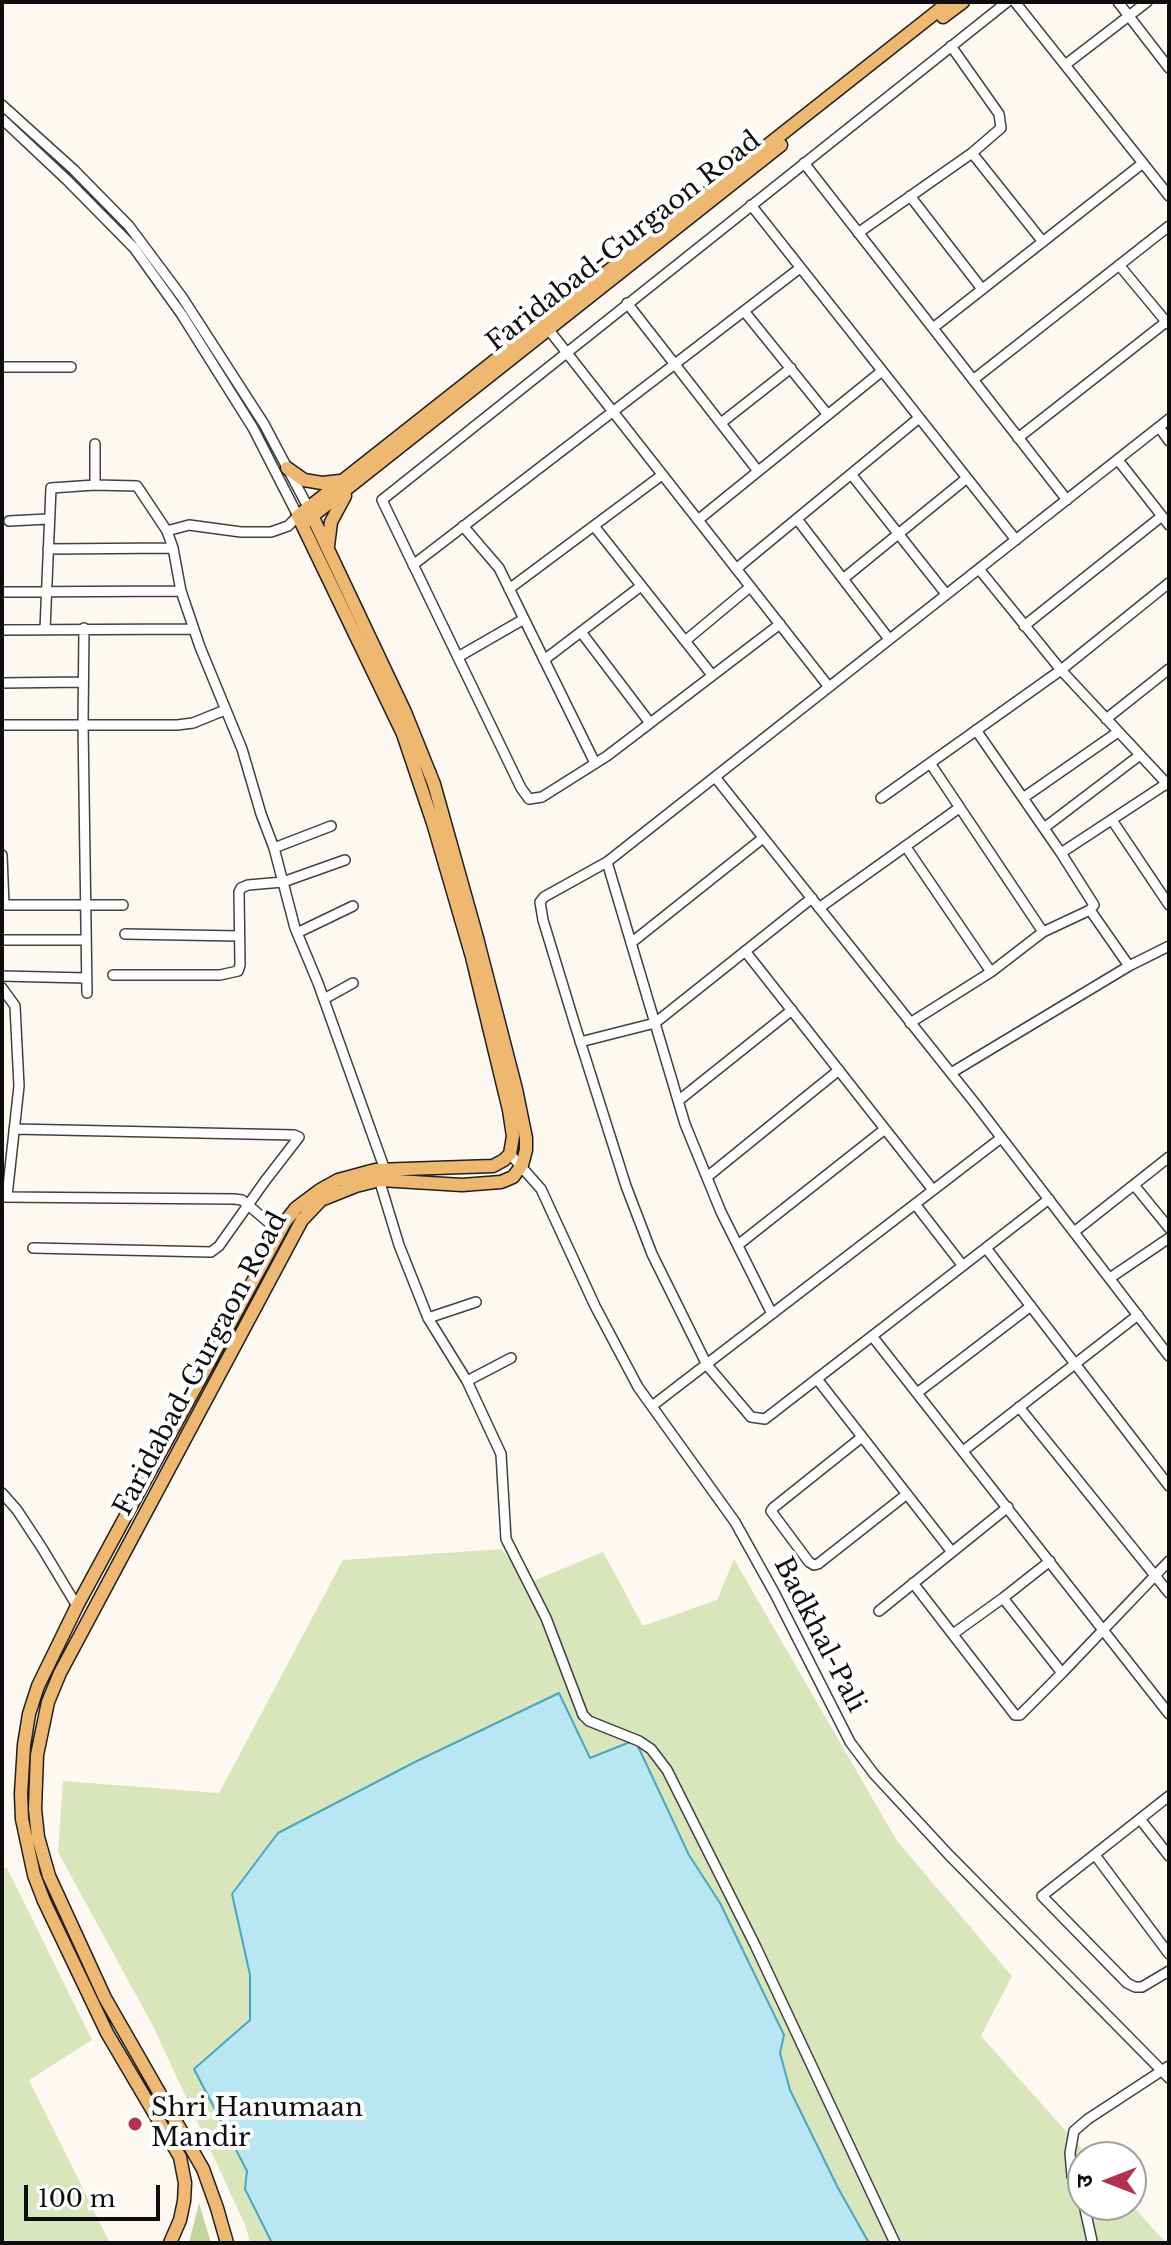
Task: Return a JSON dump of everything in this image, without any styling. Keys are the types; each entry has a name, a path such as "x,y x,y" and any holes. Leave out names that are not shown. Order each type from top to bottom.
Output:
{"main road":[{"name":"Faridabad-Gurgaon Road","path":"546,326 949,2"},
{"name":"Faridabad-Gurgaon Road","path":"305,516 963,2"},
{"path":"287,468 304,480 346,484 331,522 328,549"},
{"path":"305,516 328,549 405,712 434,784 516,1089 526,1138 522,1165"},
{"path":"305,516 403,734 430,814 472,957 509,1110 513,1136 510,1154"},
{"name":"Faridabad-Gurgaon Road","path":"170,2243 184,2201 180,2157 107,2033 34,1875 22,1819 22,1772 29,1714 38,1686 77,1606 280,1232 296,1208 338,1180 380,1173 493,1166 510,1154"},
{"name":"Faridabad-Gurgaon Road","path":"227,2243 203,2169 105,1998 49,1876 38,1837 35,1809 41,1730 48,1702 60,1673 302,1220 321,1200 380,1173 462,1185 501,1182 513,1177 522,1165"},
{"path":"154,2111 167,2103"}],"street":[{"path":"780,624 595,763 542,797 529,799 382,500 1007,2"},
{"path":"1015,2 1169,196"},
{"path":"1118,2 1169,67"},
{"path":"1065,65 1147,2"},
{"path":"858,233 972,153 1001,128 999,114 951,46"},
{"path":"2,105 73,169 129,226 182,297 264,424 287,468 305,516"},
{"path":"2,119 134,248 182,315 305,516"},
{"path":"972,153 1043,242"},
{"path":"804,163 1067,500"},
{"path":"933,328 1143,163"},
{"path":"910,196 982,289"},
{"path":"751,205 1016,540"},
{"path":"973,380 1169,226"},
{"path":"1018,438 1168,324 1119,265"},
{"path":"413,565 800,268"},
{"path":"627,303 758,471"},
{"path":"744,311 828,415"},
{"path":"546,326 829,687"},
{"path":"2,367 71,367"},
{"path":"721,423 791,368"},
{"path":"698,520 882,371"},
{"path":"736,569 919,418"},
{"path":"1049,1199 765,1419 751,1417 707,1365 652,1254 626,1186 580,1042 540,902 607,862 1169,419"},
{"path":"1159,427 1169,441"},
{"path":"95,444 95,485"},
{"path":"1118,460 1169,525"},
{"path":"851,474 946,594"},
{"path":"509,589 662,475"},
{"path":"843,579 967,478"},
{"path":"45,629 51,488 137,486 167,531 173,548 181,591 242,749 297,933 324,999 380,1173 399,1245 428,1318 467,1381 501,1454 506,1539 546,1618 583,1715 589,1721 639,1741 651,1749 667,1770 755,1945 895,2243"},
{"path":"167,531 189,525 241,532 271,532 305,516"},
{"path":"1024,626 1162,516"},
{"path":"9,521 48,519"},
{"path":"797,519 889,639"},
{"path":"463,526 499,568 595,763"},
{"path":"594,526 712,675"},
{"path":"48,549 173,548"},
{"path":"979,569 1061,670 1168,785 1061,853"},
{"path":"881,798 1061,670 1169,583"},
{"path":"544,660 641,586"},
{"path":"685,641 750,587"},
{"path":"2,592 181,591"},
{"path":"458,657 524,619"},
{"path":"84,628 87,993"},
{"path":"2,630 194,629"},
{"path":"581,632 650,723"},
{"path":"1106,719 1167,675"},
{"path":"2,683 83,682"},
{"path":"2,725 177,725 193,723 225,710"},
{"path":"910,1023 991,972 1043,932 1090,910 1094,905 976,730"},
{"path":"1023,798 1118,732"},
{"path":"1044,828 1140,755"},
{"path":"930,763 1043,932"},
{"path":"715,777 951,1073 1169,1356"},
{"path":"819,908 959,808"},
{"path":"1112,820 1169,905"},
{"path":"274,848 331,826"},
{"path":"631,943 763,838"},
{"path":"906,847 991,972"},
{"path":"2,855 3,905 123,905"},
{"path":"113,975 238,971 241,888 283,882 345,860"},
{"path":"607,862 685,1124 772,1314"},
{"path":"580,1042 655,1023 812,898"},
{"path":"297,933 353,906"},
{"path":"1090,910 1129,966"},
{"path":"125,934 239,936"},
{"path":"2,940 86,940"},
{"path":"951,1073 1129,966 1169,946"},
{"path":"745,951 933,1190"},
{"path":"2,976 86,978"},
{"path":"324,999 353,983"},
{"path":"2,988 15,1006 19,1086 5,1196 242,1200 280,1232"},
{"path":"678,1101 792,1010"},
{"path":"707,1177 839,1070"},
{"path":"14,1129 297,1135 296,1142 219,1246 211,1252 33,1248"},
{"path":"738,1245 885,1129"},
{"path":"652,1406 1001,1138"},
{"name":"Badkhal-Pali","path":"510,1154 541,1189 595,1306 638,1387 735,1522 850,1742 874,1774 949,1855 1167,2071"},
{"path":"1074,1232 1169,1157"},
{"path":"1134,1185 1169,1228"},
{"path":"915,1204 963,1266"},
{"path":"1110,1278 1169,1238"},
{"path":"986,1248 1169,1486"},
{"path":"428,1318 476,1302"},
{"path":"917,1393 1031,1306"},
{"path":"963,1451 1138,1315"},
{"path":"872,1336 1169,1714"},
{"path":"467,1381 511,1358"},
{"path":"817,1379 952,1552"},
{"path":"1019,1407 1169,1593"},
{"path":"862,1437 771,1511 809,1562 818,1564 907,1494"},
{"path":"2,1493 17,1510 77,1606"},
{"path":"879,1611 1008,1507"},
{"path":"953,1634 1050,1561"},
{"path":"913,1583 1015,1715 1024,1712 1169,1561"},
{"path":"1003,1598 1062,1673"},
{"path":"1169,1796 1042,1896 1127,1983 1142,1987 1169,1971"},
{"path":"1140,1819 1169,1856"},
{"path":"1095,1855 1169,1954"},
{"path":"1072,2141 1074,2131 1088,2119 1167,2071"},
{"path":"1087,2221 1092,2241"}],"green space":[{"path":"501,1549 531,1582 603,1552 643,1626 717,1600 734,1559 897,1841 1012,1976 981,2036 1075,2141 1067,2141 1067,2221 1146,2221 1166,2243 250,2243 246,2227 153,2026 58,1852 63,1781 219,1793 343,1560"},
{"path":"7,1868 92,2040 29,2080 110,2243 2,2243 2,1869"},
{"path":"199,2203 211,2243 189,2243"}],"water":[{"path":"559,1693 590,1758 635,1740 689,1855 720,1903 784,2035 780,2053 790,2090 869,2243 272,2243 245,2189 247,2171 194,2069 250,2020 250,1975 232,1894 278,1833 415,1762"}],"place":[{"name":"Shri Hanumaan Mandir","path":"135,2124"}]}
